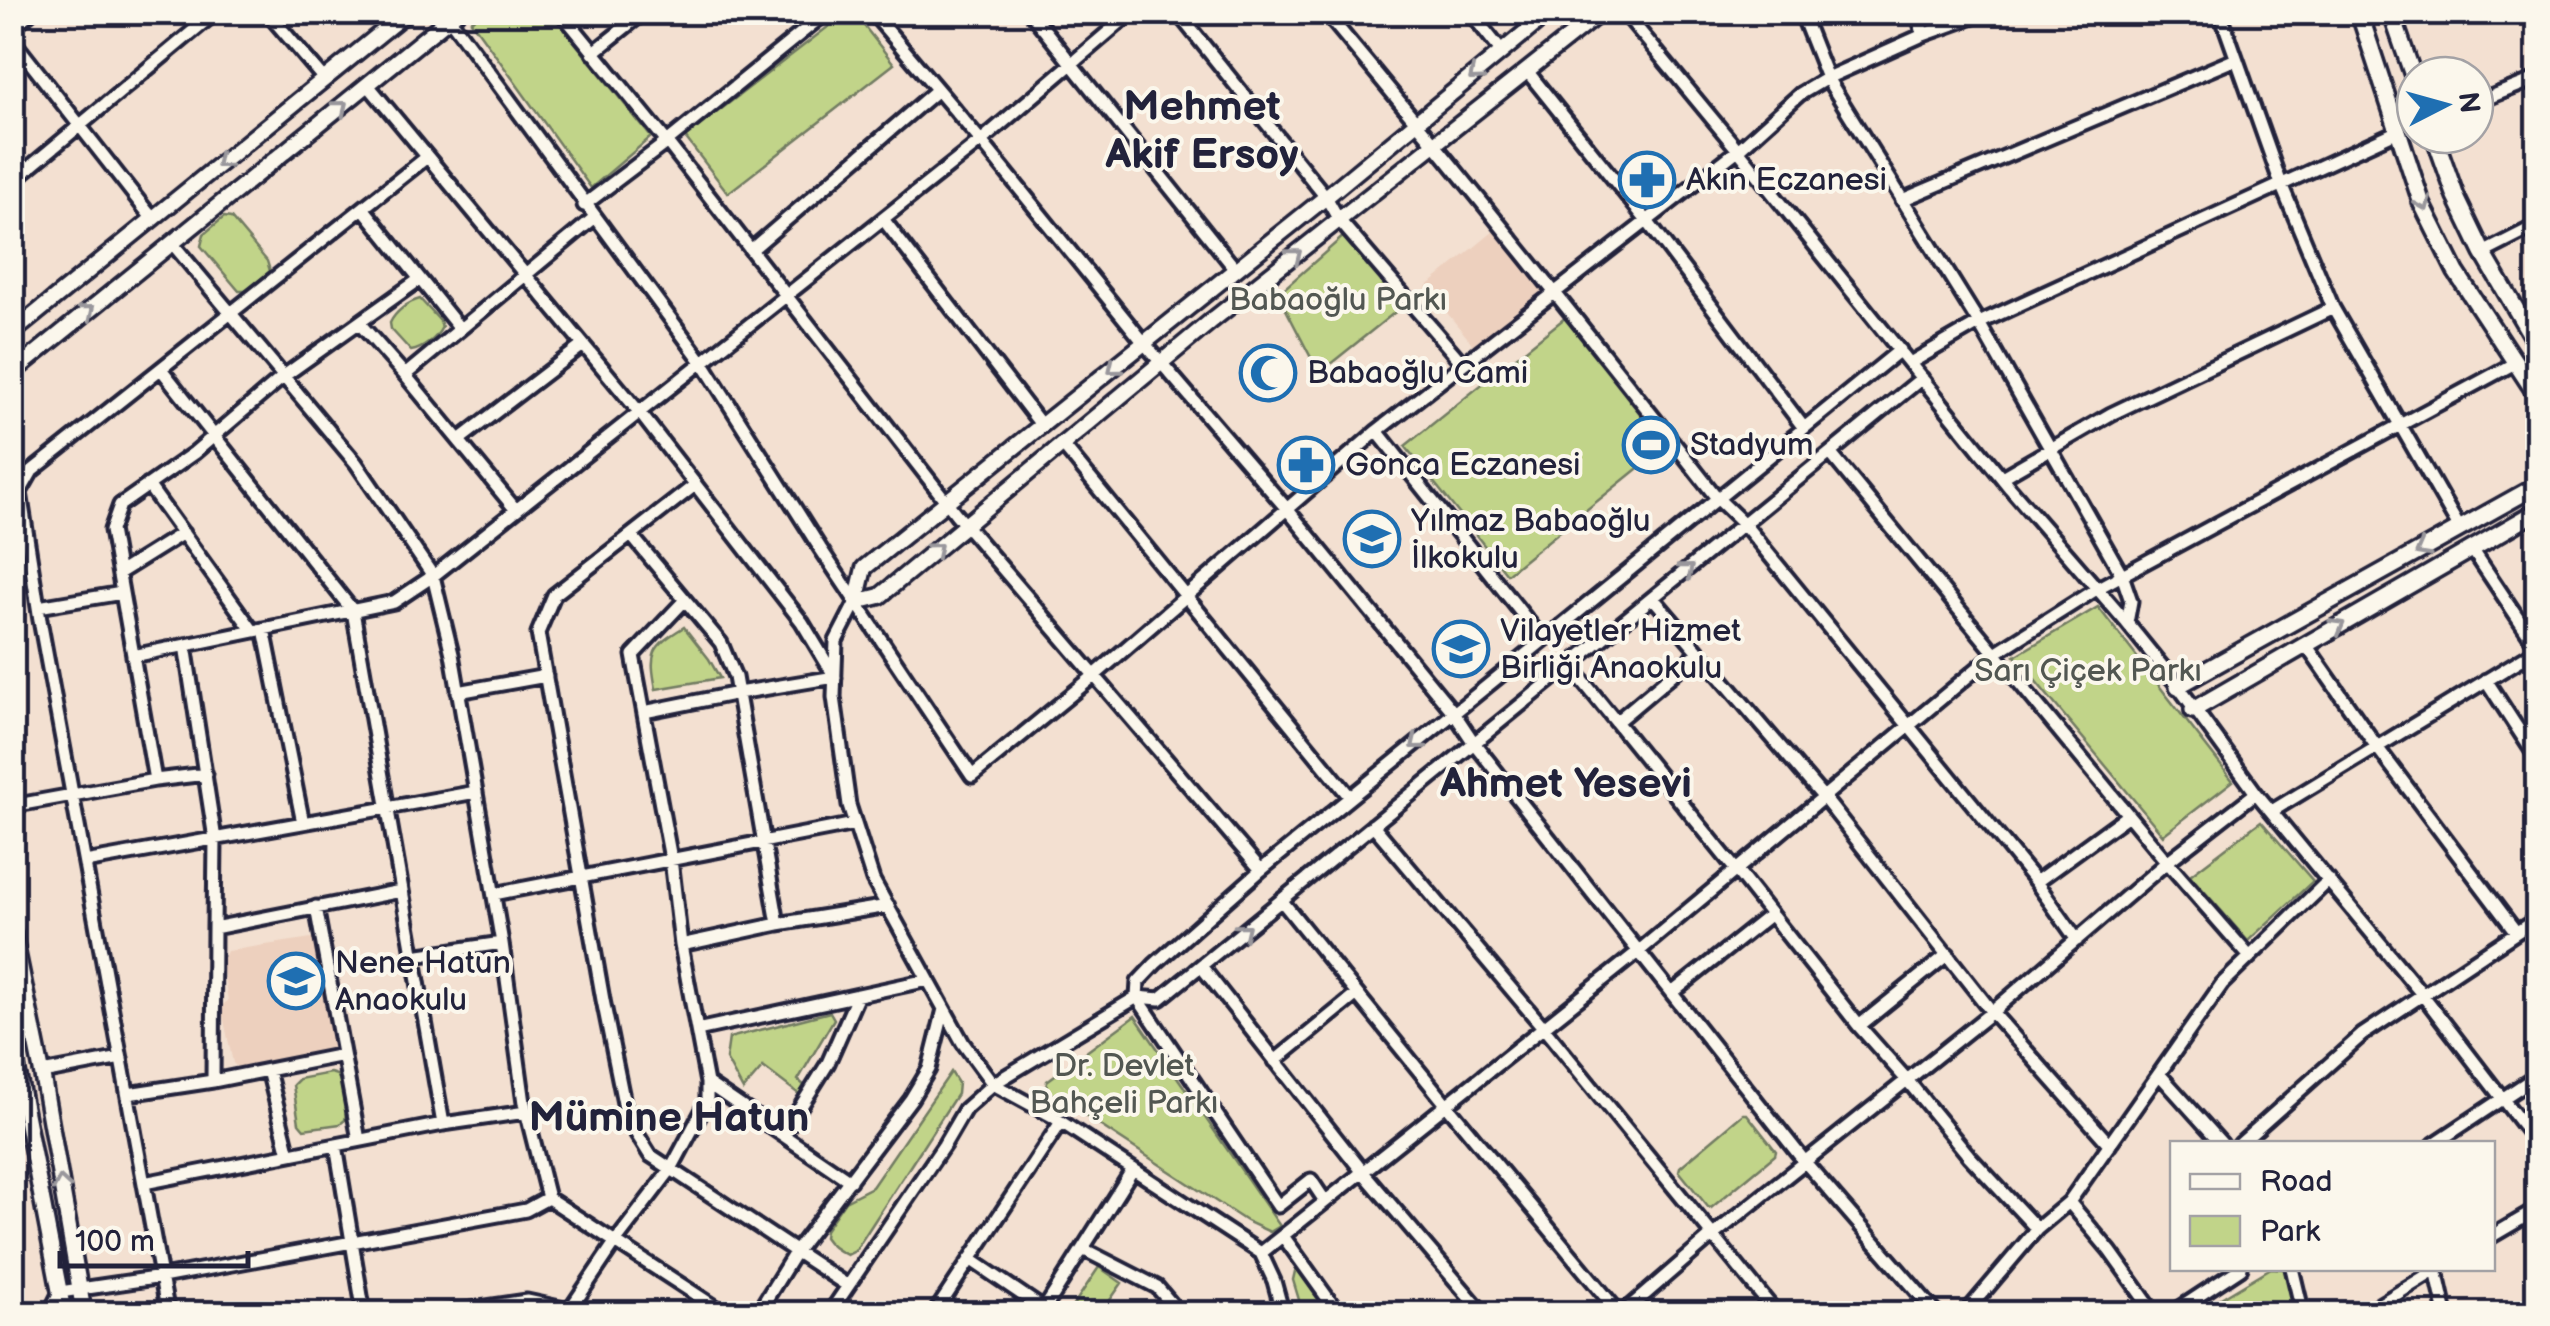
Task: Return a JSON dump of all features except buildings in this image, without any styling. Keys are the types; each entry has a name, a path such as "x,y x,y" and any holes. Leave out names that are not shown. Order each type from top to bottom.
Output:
{"main road":[{"path":"2360,12 2395,122"},
{"path":"2391,12 2406,55"},
{"path":"2406,155 2422,204 2456,272 2538,397"},
{"path":"2441,155 2483,253 2538,348"},
{"path":"2178,686 2538,486"},
{"path":"2193,710 2538,511"}],"street":[{"path":"12,28 31,12"},
{"path":"12,182 216,12"},
{"path":"267,12 324,79"},
{"path":"12,333 406,12"},
{"path":"560,12 667,142 947,502 1261,870"},
{"path":"594,53 644,12"},
{"path":"584,205 827,12"},
{"path":"872,12 1454,713 1805,1162 1937,1314"},
{"path":"133,656 394,602 433,576 703,364 981,141 1132,12"},
{"path":"1177,12 1326,197 1339,220 1464,364"},
{"path":"1325,12 1557,292 1717,498 1744,524 2036,882 2077,940"},
{"path":"1470,12 1502,52"},
{"path":"1283,1314 1261,1253 1062,1122 993,1084 963,1044 873,880 848,805 834,697 836,641 856,602 864,568 1550,12"},
{"path":"856,602 880,596 1162,362 1600,12"},
{"path":"1624,12 2002,478 2178,686 2256,793 2422,994 2538,1145"},
{"path":"1801,12 1827,78 1978,324 2122,575 2131,602 2127,623"},
{"path":"1918,12 1923,35"},
{"path":"12,372 454,16 584,205 703,364 972,776 1377,431 1738,150 1800,94 1923,35 1987,12"},
{"path":"2220,12 2281,184 2334,308 2460,529"},
{"path":"1032,13 1236,270"},
{"path":"12,39 152,218"},
{"path":"1902,200 2236,59"},
{"path":"1527,71 1648,221 1804,428"},
{"path":"2495,95 2538,78"},
{"path":"368,85 640,413 802,622 835,677"},
{"path":"750,250 938,90"},
{"path":"1910,363 1978,324 2395,132"},
{"path":"168,1314 74,794 19,524 20,492 32,471 428,157"},
{"path":"363,208 460,329"},
{"path":"406,375 594,218"},
{"path":"883,219 1042,426"},
{"path":"2483,253 2538,224"},
{"path":"172,243 356,463 433,576 494,894 526,1112 548,1198 726,1314"},
{"path":"155,780 110,530 120,504 214,436 284,376 420,279"},
{"path":"2002,478 2110,414 2334,308"},
{"path":"359,322 516,510"},
{"path":"458,440 583,345"},
{"path":"1325,1201 1311,1180 1278,1206 1137,997 1138,982 1261,870 1900,350"},
{"path":"1261,1253 1639,951 1997,652 2098,588 2516,363"},
{"path":"161,369 353,610 443,1124"},
{"path":"829,1314 965,1109 993,1084 1137,997 1160,999 1922,378"},
{"path":"1377,431 1543,640"},
{"path":"1062,444 1350,797"},
{"path":"1830,453 2250,957"},
{"path":"148,485 259,630 303,823"},
{"path":"695,485 554,595 538,633 602,1000 627,1118 650,1155 848,1286"},
{"path":"118,573 182,533"},
{"path":"631,535 721,644 735,677 778,924"},
{"path":"2272,811 2538,648 2472,549"},
{"path":"38,607 122,593"},
{"path":"1653,598 1824,798 1992,1012 2110,1145"},
{"path":"439,1314 527,1301 570,1312 616,1240 670,1168 707,1102 671,859 633,654 685,600"},
{"path":"185,645 215,839 213,1081"},
{"path":"2306,645 2516,932"},
{"path":"1616,722 1699,652"},
{"path":"1570,665 1858,1026 2038,1229"},
{"path":"458,692 546,676"},
{"path":"644,712 835,677"},
{"path":"2486,680 2538,760"},
{"path":"12,806 206,774"},
{"path":"85,862 476,792"},
{"path":"1281,900 1621,1314 1712,1236 1992,1012 2167,862 2256,793"},
{"path":"2036,882 2128,815"},
{"path":"494,894 855,824"},
{"path":"1373,826 1777,1314"},
{"path":"1965,1314 2038,1229 2069,1202 2222,984 2329,880"},
{"path":"214,928 402,890"},
{"path":"681,945 888,906"},
{"path":"316,908 359,1140"},
{"path":"1672,993 1771,914"},
{"path":"2243,1141 2362,1035 2538,918"},
{"path":"12,926 84,1314"},
{"path":"413,956 502,944"},
{"path":"1858,1026 1948,954"},
{"path":"1200,966 1362,1172 1484,1314"},
{"path":"697,1030 928,980"},
{"path":"1275,1060 1357,994"},
{"path":"783,1135 828,1063 858,995"},
{"path":"757,1314 796,1251 911,1099 929,1069 944,1009"},
{"path":"12,1043 64,1314"},
{"path":"128,1094 344,1055"},
{"path":"42,1073 121,1058"},
{"path":"268,1070 289,1154"},
{"path":"2160,1075 2219,1141"},
{"path":"2439,1141 2538,1075"},
{"path":"706,1083 850,1181"},
{"path":"144,1183 443,1124 526,1112"},
{"path":"934,1314 1062,1122"},
{"path":"336,1145 364,1314"},
{"path":"970,1259 1048,1311 1134,1169"},
{"path":"60,1292 526,1210 548,1198"},
{"path":"2069,1202 2155,1314"},
{"path":"2495,1234 2538,1208"},
{"path":"1283,1236 1339,1314"},
{"path":"1083,1249 1157,1287 1180,1314"},
{"path":"2171,1314 2236,1271"},
{"path":"2293,1271 2303,1314"},
{"path":"2364,1314 2436,1271"},
{"path":"2438,1271 2446,1314"},
{"path":"49,1314 60,1292"}],"shaded area":[{"path":"1494,231 1544,290 1475,347 1426,287"},
{"path":"318,937 338,1046 334,1053 237,1067 221,1006 228,1001 222,962 227,951"}],"green space":[{"path":"482,12 551,13 651,137 591,188 471,21"},
{"path":"846,13 854,13 894,64 728,193 685,137"},
{"path":"224,217 231,218 267,261 270,271 247,291 239,291 201,246 204,234"},
{"name":"Babaoğlu Parkı","path":"1346,234 1404,305 1319,373 1278,294"},
{"path":"420,299 442,327 429,343 411,351 390,323 402,308"},
{"path":"1566,317 1668,444 1507,574 1405,446"},
{"name":"Sarı Çiçek Parkı","path":"2098,607 2233,781 2163,835 2015,656"},
{"path":"684,627 720,678 656,689 655,652"},
{"path":"2261,821 2313,881 2248,941 2190,875"},
{"path":"830,1012 834,1019 798,1080 805,1086 800,1095 763,1067 743,1090 726,1059 729,1038"},
{"name":"Dr. Devlet Bahçeli Parkı","path":"1135,1016 1280,1226 1270,1232 1246,1221 1046,1090 1047,1081"},
{"path":"951,1072 958,1083 957,1094 855,1251 847,1255 837,1250 824,1237 825,1230 845,1201 872,1187"},
{"path":"337,1075 342,1085 345,1120 304,1129 299,1123 293,1085 299,1079"},
{"path":"1743,1114 1776,1151 1775,1155 1708,1207 1679,1171 1680,1167"},
{"path":"1099,1267 1122,1283 1101,1313 1083,1313 1072,1307"},
{"path":"1296,1267 1328,1313 1303,1313 1293,1280"},
{"path":"2266,1271 2285,1271 2296,1313 2196,1313"}],"place":[{"name":"Akın Eczanesi","path":"1647,180"},
{"name":"Babaoğlu Cami","path":"1268,373"},
{"name":"Stadyum","path":"1651,445"},
{"name":"Gonca Eczanesi","path":"1306,465"},
{"name":"Yılmaz Babaoğlu İlkokulu","path":"1372,539"},
{"name":"Vilayetler Hizmet Birliği Anaokulu","path":"1461,649"},
{"name":"Nene Hatun Anaokulu","path":"296,981"}],"district":[{"name":"Mehmet Akif Ersoy","path":"1202,131"},
{"name":"Ahmet Yesevi","path":"1566,784"},
{"name":"Mümine Hatun","path":"669,1118"}]}
